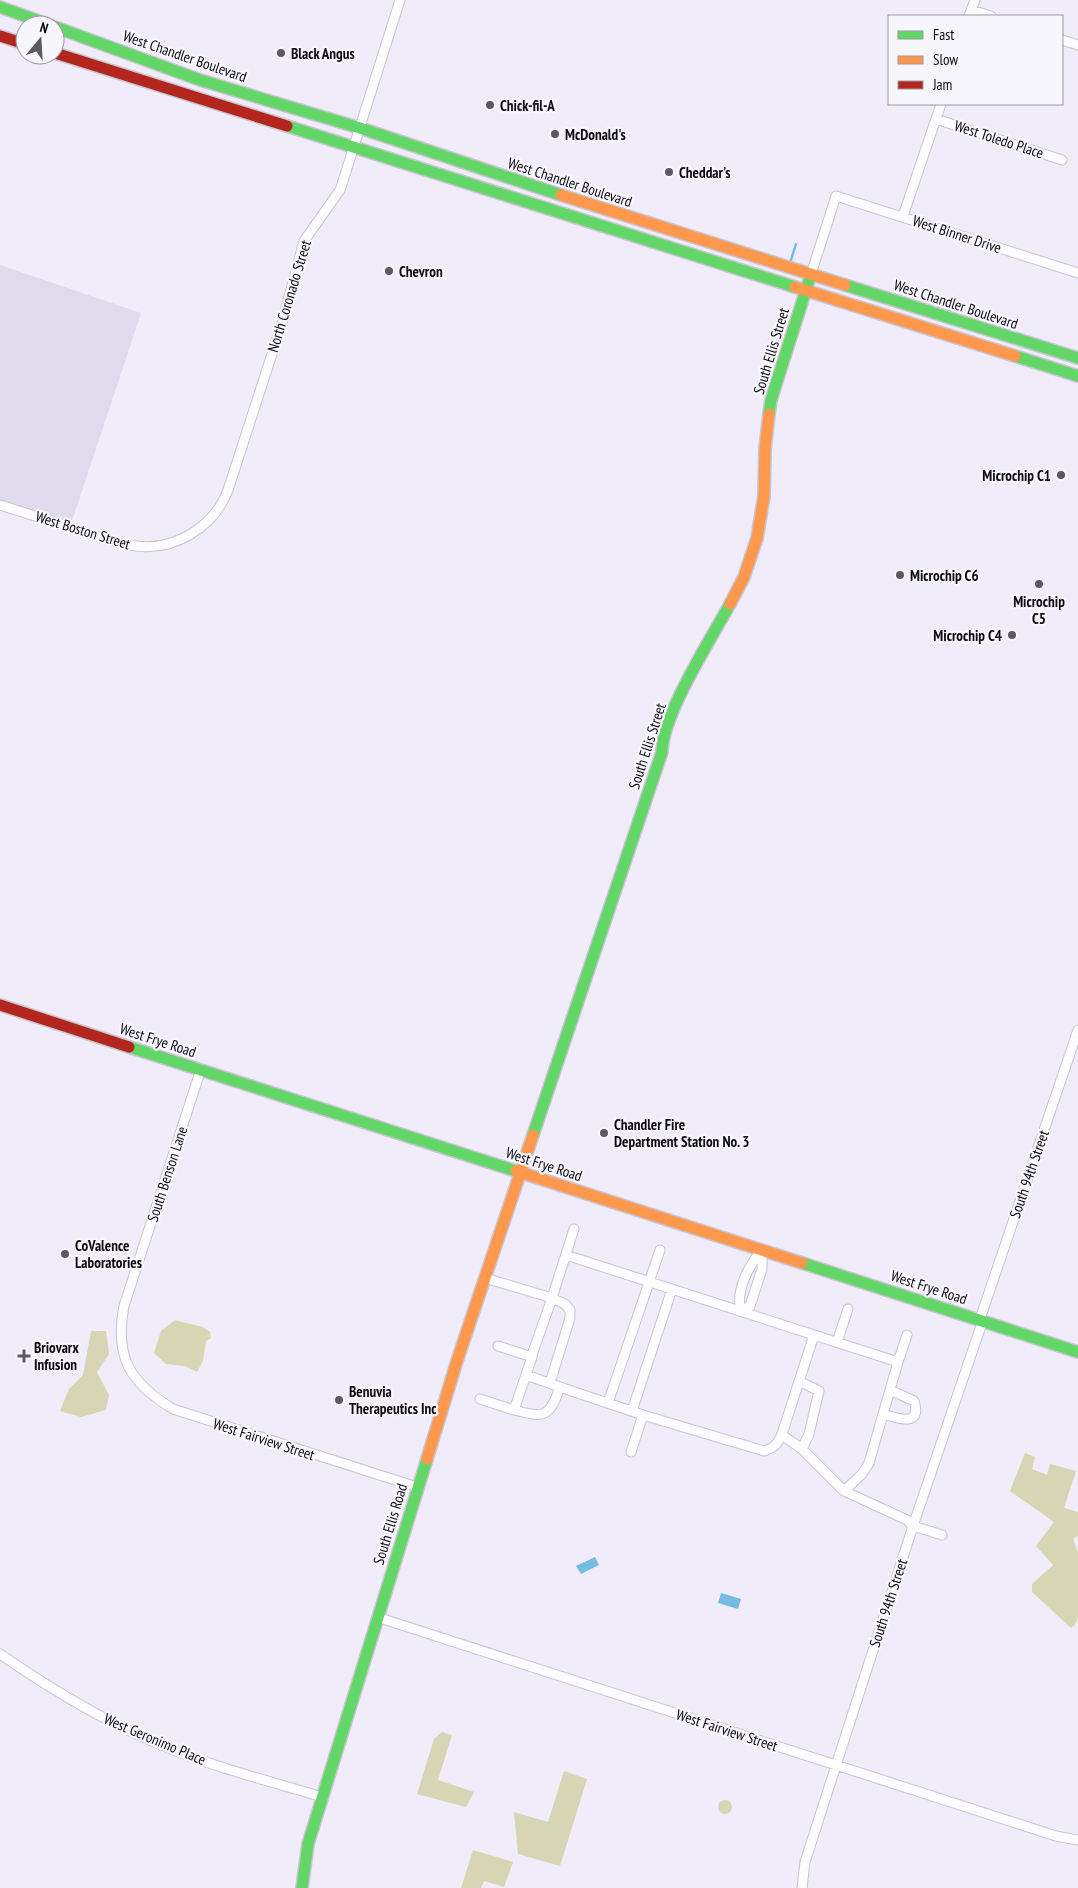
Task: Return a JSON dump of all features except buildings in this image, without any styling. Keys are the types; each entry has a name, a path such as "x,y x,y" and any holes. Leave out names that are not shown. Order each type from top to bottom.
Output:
{"street":[{"name":"North Coronado Street","path":"168,545 182,540 200,528 214,515 225,498 282,323 301,250 309,232 340,190 400,0"},
{"path":"975,0 970,13 984,15"},
{"path":"0,6 24,15"},
{"name":"West Chandler Boulevard","path":"65,31 200,80 360,128 578,200 1078,358"},
{"path":"0,36 15,41"},
{"path":"1063,40 1078,45"},
{"name":"West Chandler Boulevard","path":"65,57 1078,376"},
{"path":"903,216 941,105"},
{"name":"West Toledo Place","path":"936,119 1062,160"},
{"path":"514,198 530,196 566,205 578,200"},
{"name":"West Binner Drive","path":"811,274 836,196 1078,273"},
{"name":"South Ellis Street","path":"520,1173 662,752 662,740 672,712 744,577 757,538 764,496 765,449 771,400 811,274"},
{"name":"West Boston Street","path":"0,505 126,544 142,547 168,545"},
{"name":"West Frye Road","path":"0,1005 1078,1352"},
{"name":"South 94th Street","path":"802,1888 805,1862 836,1765 913,1526 1078,1030"},
{"name":"South Benson Lane","path":"126,1366 121,1346 120,1326 124,1306 201,1069"},
{"name":"South Ellis Road","path":"302,1888 308,1844 322,1797 417,1487 520,1173"},
{"path":"514,1410 574,1229"},
{"path":"608,1403 660,1250"},
{"path":"741,1312 738,1302 750,1265 762,1250"},
{"path":"566,1255 898,1362"},
{"path":"485,1278 552,1298 565,1304 570,1310 570,1318 550,1383"},
{"path":"632,1411 672,1289"},
{"path":"836,1342 848,1309"},
{"path":"526,1375 643,1415 764,1450 772,1449 782,1435 814,1335"},
{"path":"844,1491 862,1474 869,1463 907,1335"},
{"path":"498,1346 532,1357"},
{"name":"West Fairview Street","path":"126,1366 149,1394 172,1409 417,1487"},
{"path":"799,1381 816,1388 819,1395 809,1434 802,1449"},
{"path":"480,1399 540,1417 548,1413 555,1402 560,1387"},
{"path":"883,1414 905,1421 911,1419 915,1414 914,1402 890,1390"},
{"path":"631,1452 643,1415"},
{"path":"782,1435 802,1449 844,1491 907,1520 913,1526 942,1535"},
{"name":"West Fairview Street","path":"377,1617 1056,1836 1078,1840"},
{"name":"West Geronimo Place","path":"0,1654 78,1704 138,1735 215,1764 322,1797"}],"shaded area":[{"path":"0,265 141,313 70,527 0,505"}],"green space":[{"path":"175,1320 203,1327 210,1332 211,1338 206,1341 203,1361 197,1372 185,1366 166,1364 154,1353 161,1331"},
{"path":"91,1331 106,1331 109,1354 97,1372 109,1395 106,1410 81,1417 60,1411 69,1389 83,1375"},
{"path":"1025,1453 1035,1457 1032,1469 1047,1475 1050,1464 1076,1471 1064,1508 1078,1512 1078,1536 1073,1539 1078,1552 1078,1617 1075,1625 1071,1628 1032,1592 1032,1584 1053,1565 1036,1546 1054,1522 1010,1491"},
{"path":"442,1732 452,1735 438,1780 474,1792 466,1807 417,1794 434,1739"},
{"path":"564,1771 587,1779 560,1866 518,1854 514,1812 548,1822"},
{"path":"725,1800 730,1802 732,1807 730,1812 725,1814 720,1812 718,1807 720,1802"},
{"path":"473,1850 513,1862 504,1887 484,1881 481,1888 461,1888"}],"water":[{"path":"595,1557 599,1565 581,1574 576,1566"},
{"path":"721,1593 741,1599 738,1609 718,1603"}],"waterway":[{"path":"791,260 796,244"}],"traffic: fast":[{"path":"0,7 22,15"},
{"path":"65,31 200,80 360,128 561,195"},
{"path":"287,126 795,287"},
{"path":"769,414 771,400 811,274"},
{"path":"845,285 1078,358"},
{"path":"1015,356 1078,376"},
{"path":"533,1135 662,752 664,736 670,718 689,677 730,604"},
{"path":"129,1047 516,1171"},
{"path":"802,1263 1078,1352"},
{"path":"302,1888 308,1844 427,1459"}],"traffic: slow":[{"path":"561,195 845,285"},
{"path":"795,287 1015,356"},
{"path":"730,604 744,577 757,538 764,496 765,449 769,414"},
{"path":"427,1459 457,1361 533,1135"},
{"path":"516,1171 802,1263"}],"traffic: jam":[{"path":"0,36 15,41"},
{"path":"65,56 287,126"},
{"path":"0,1005 129,1047"}],"place":[{"name":"Black Angus","path":"281,53"},
{"name":"Chick-fil-A","path":"490,105"},
{"name":"McDonald's","path":"555,134"},
{"name":"Cheddar's","path":"669,172"},
{"name":"Chevron","path":"389,271"},
{"name":"Microchip C1","path":"1061,475"},
{"name":"Microchip C6","path":"900,575"},
{"name":"Microchip C5","path":"1039,584"},
{"name":"Microchip C4","path":"1012,635"},
{"name":"Chandler Fire Department Station No. 3","path":"604,1133"},
{"name":"CoValence Laboratories","path":"65,1254"},
{"name":"Briovarx Infusion","path":"24,1356"},
{"name":"Benuvia Therapeutics Inc","path":"339,1400"}]}
